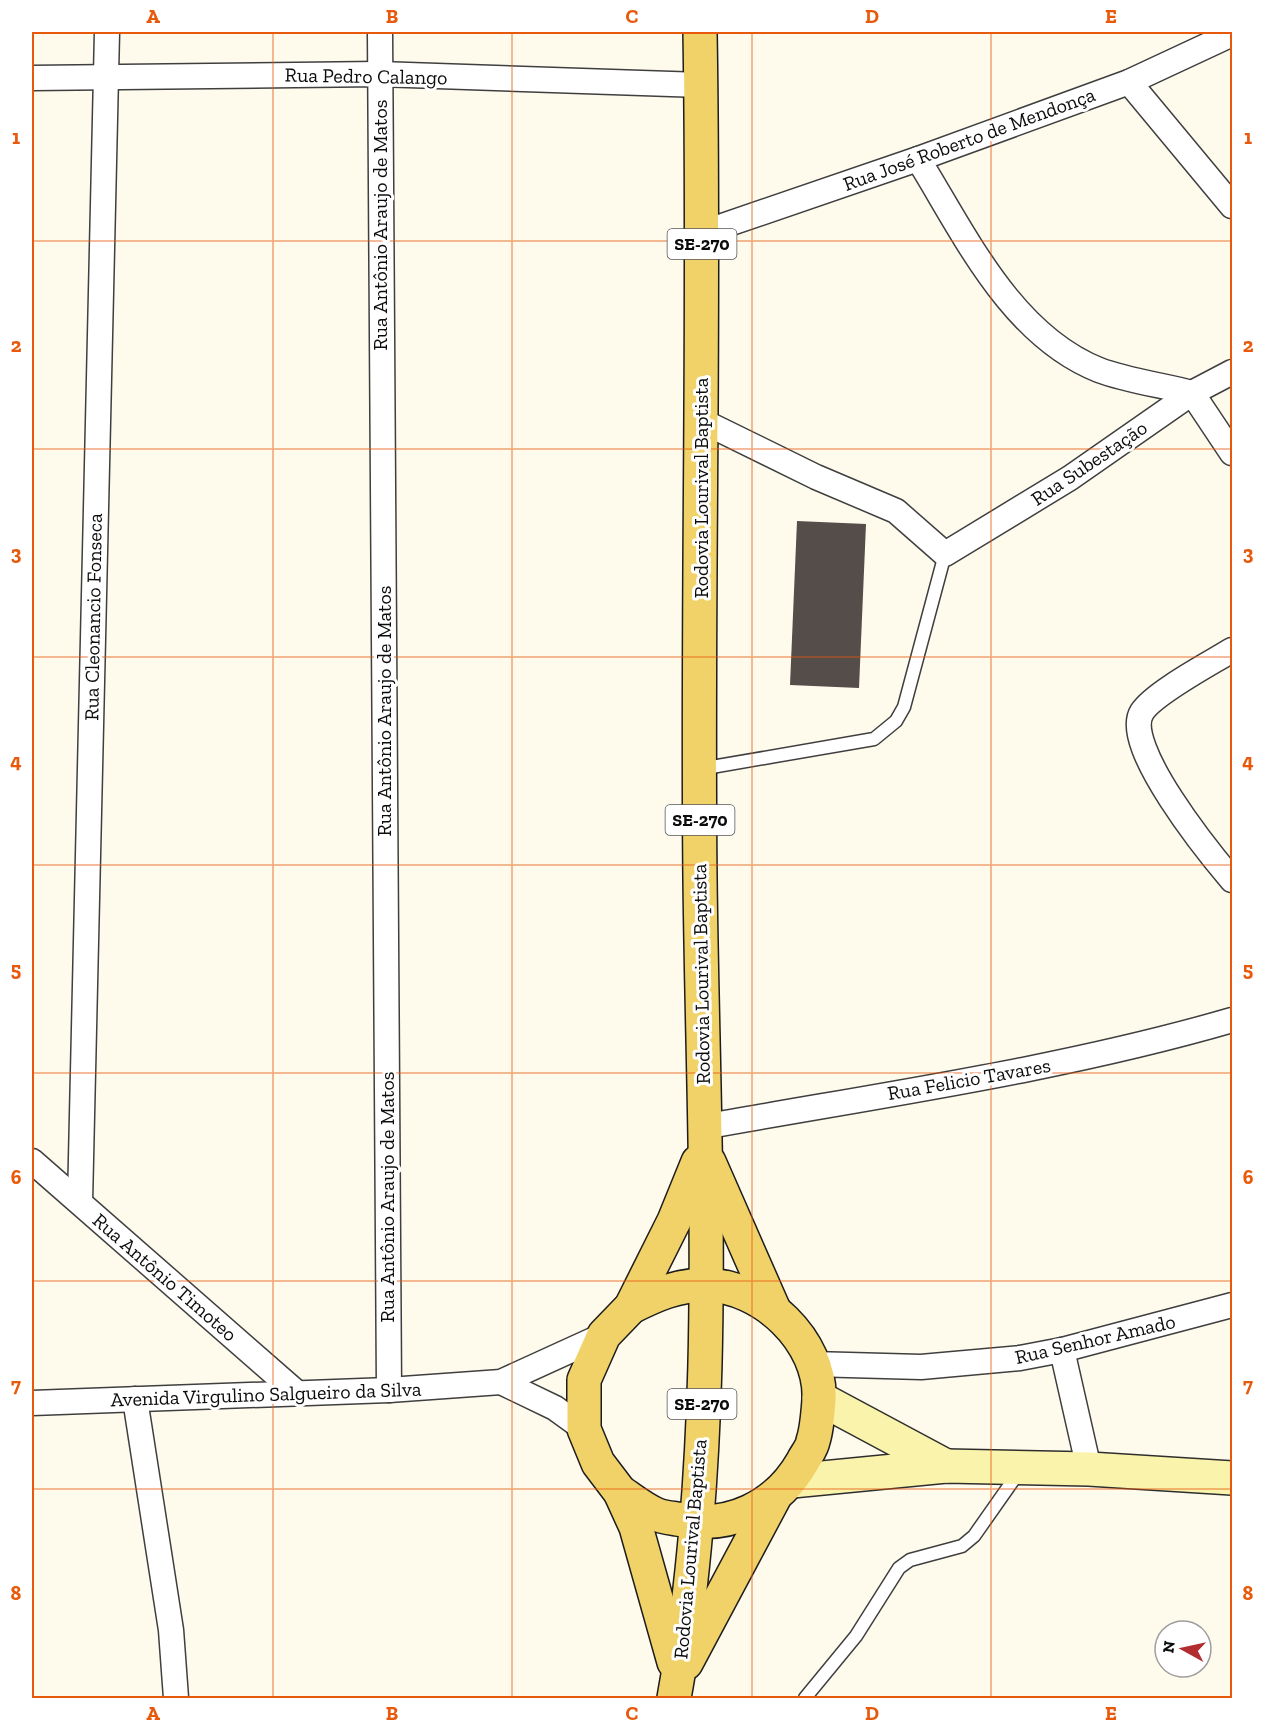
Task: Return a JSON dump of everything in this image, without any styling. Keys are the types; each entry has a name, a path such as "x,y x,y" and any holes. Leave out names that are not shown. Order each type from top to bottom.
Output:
{"main road":[{"name":"Rodovia Lourival Baptista","path":"676,1688 696,1524 705,1285 699,770 702,421 700,32"},
{"path":"632,1307 674,1221 703,1138"},
{"path":"703,1138 774,1310"},
{"path":"705,1285 745,1294 774,1310 797,1334 812,1364 819,1398 813,1442 783,1489 676,1688 636,1527 620,1492 598,1463 584,1429 584,1380 604,1335 632,1307 666,1290 705,1285"},
{"path":"620,1492 655,1515 696,1524 724,1521 750,1512 783,1489"}],"street":[{"name":"Rua Cleonancio Fonseca","path":"80,1202 107,32"},
{"name":"Rua Antônio Araujo de Matos","path":"380,32 388,1390"},
{"name":"Rua José Roberto de Mendonça","path":"702,233 918,159 1129,82 1233,34"},
{"name":"Rua Pedro Calango","path":"32,78 379,74 701,85"},
{"path":"1129,82 1233,206"},
{"path":"918,159 995,283 1030,323 1068,354 1100,370 1192,393 1233,453"},
{"name":"Rua Subestação","path":"945,554 1070,478 1192,393 1233,372"},
{"path":"702,421 816,477 896,511 945,554"},
{"path":"1233,650 1152,701 1141,713 1140,735 1144,752 1164,788 1233,880"},
{"name":"Rua Felicio Tavares","path":"703,1138 1076,1060 1156,1042 1233,1020"},
{"name":"Rua Antônio Timoteo","path":"32,1161 297,1393"},
{"name":"Rua Senhor Amado","path":"812,1364 921,1367 1020,1358 1062,1350 1233,1305"},
{"name":"Avenida Virgulino Salgueiro da Silva","path":"32,1402 388,1390 501,1382 604,1335"},
{"path":"1062,1350 1089,1469"},
{"name":"Avenida Virgulino Salgueiro da Silva","path":"501,1382 555,1408 584,1429"},
{"path":"819,1398 946,1466"},
{"path":"135,1399 171,1630 176,1698"},
{"path":"783,1489 946,1466 1089,1469 1233,1478"}],"lane":[{"path":"699,770 874,739 887,730 904,707 945,554"},
{"path":"806,1698 856,1636 900,1568 910,1560 962,1546 974,1536 1023,1467"}],"building":[{"path":"797,521 866,524 859,688 790,685"}]}
